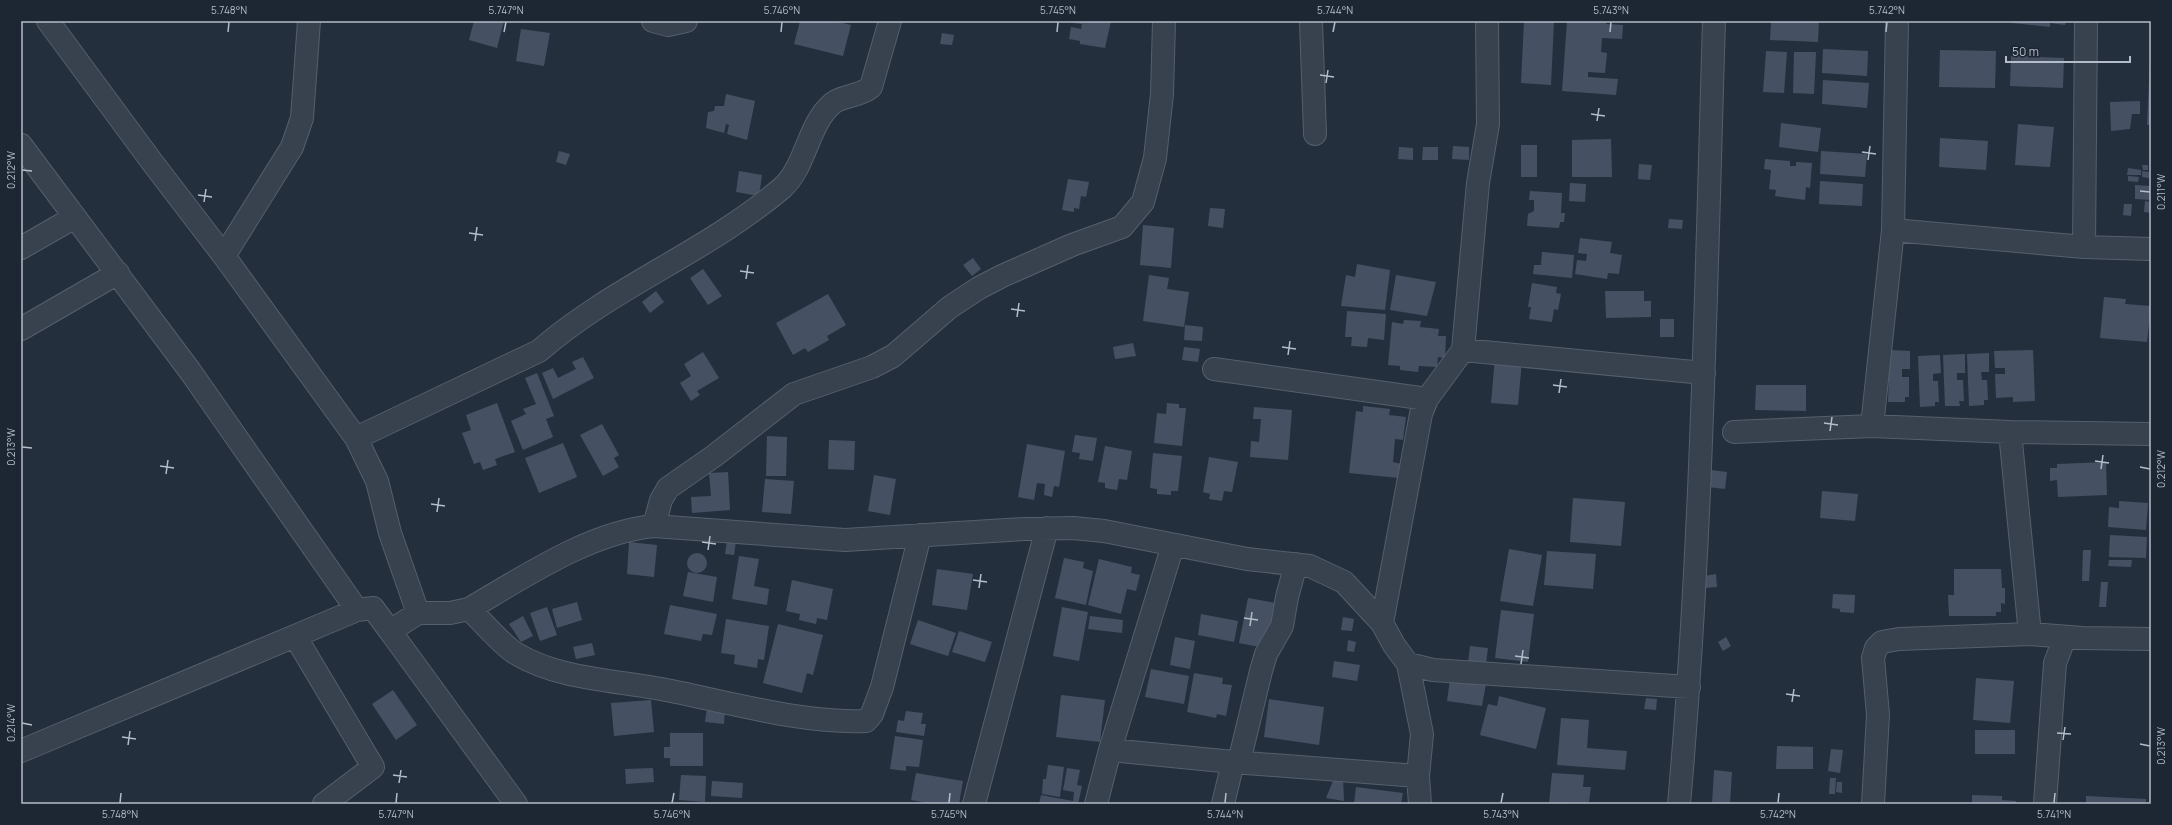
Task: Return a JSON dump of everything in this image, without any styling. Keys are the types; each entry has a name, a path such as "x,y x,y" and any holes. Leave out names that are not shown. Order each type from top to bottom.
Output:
{"street":[{"path":"48,21 152,162 224,256 356,438 377,481 390,533 418,613"},
{"path":"224,256 292,147 302,118 309,21"},
{"path":"653,21 668,25 686,21"},
{"path":"356,438 539,351 563,330 726,230 783,187 798,165 820,118 833,103 863,93 871,86 890,21"},
{"path":"654,526 661,500 668,488 714,456 794,394 872,367 893,356 950,307 979,288 1002,276 1072,245 1122,227 1142,202 1155,158 1162,94 1164,21"},
{"path":"1311,21 1315,134"},
{"path":"1382,622 1421,414 1427,399 1463,350 1478,183 1488,124 1487,21"},
{"path":"1679,804 1689,687 1704,373 1714,21"},
{"path":"1872,426 1893,230 1897,21"},
{"path":"2084,247 2086,21"},
{"path":"21,145 190,371 356,610"},
{"path":"21,248 75,217"},
{"path":"1893,230 2084,247 2151,250"},
{"path":"21,329 118,274"},
{"path":"1463,350 1704,373"},
{"path":"1214,369 1427,399"},
{"path":"1734,432 1872,426 2010,432 2151,434"},
{"path":"2010,432 2030,634"},
{"path":"390,631 418,613 450,612 469,608 580,548 634,528 654,526 726,530 828,539 1047,528 1104,530 1246,559 1310,566 1344,582 1382,622 1394,645 1408,664 1422,734 1418,776 1420,804"},
{"path":"974,804 1047,528"},
{"path":"469,608 514,652 564,672 786,714 837,722 866,721 872,714 882,687 920,535"},
{"path":"1096,804 1110,750 1173,545"},
{"path":"1223,804 1266,654 1282,626 1287,597 1296,564"},
{"path":"21,751 356,610 373,608 516,804"},
{"path":"1874,804 1878,715 1873,658 1876,648 1882,642 1899,639 2030,634 2064,637 2151,639"},
{"path":"295,636 373,767 324,804"},
{"path":"2045,804 2055,663 2064,637"},
{"path":"1408,664 1433,670 1689,687"},
{"path":"1110,750 1236,762 1418,776"}],"building":[{"path":"474,21 504,21 497,48 469,40"},
{"path":"800,21 835,21 851,25 843,56 794,44"},
{"path":"1074,21 1111,21 1105,48 1080,44 1080,41 1069,39 1071,27 1081,29 1082,24 1073,23"},
{"path":"1524,21 1554,21 1551,85 1521,83"},
{"path":"1567,21 1607,21 1606,24 1623,25 1622,39 1602,38 1601,52 1607,53 1605,73 1588,72 1588,77 1618,79 1616,95 1562,91"},
{"path":"1771,21 1819,21 1818,42 1770,40"},
{"path":"2012,21 2066,21 2065,25 2050,23 2050,27 2012,23"},
{"path":"521,29 550,33 544,66 516,61"},
{"path":"942,33 954,35 952,45 940,44"},
{"path":"1823,49 1868,51 1867,76 1822,73"},
{"path":"1940,50 1996,51 1995,88 1939,87"},
{"path":"1766,51 1787,52 1784,93 1763,92"},
{"path":"1794,52 1816,52 1814,94 1793,93"},
{"path":"2011,56 2064,58 2063,88 2010,86"},
{"path":"2150,61 2151,125 2147,125"},
{"path":"1823,80 1869,83 1867,108 1822,104"},
{"path":"726,94 755,101 747,140 727,134 729,125 726,124 724,133 706,128 708,112 714,111 715,106 724,106"},
{"path":"2140,101 2140,114 2132,114 2130,129 2111,131 2110,102"},
{"path":"1781,123 1821,128 1818,152 1779,147"},
{"path":"2018,124 2054,127 2050,167 2015,165"},
{"path":"1940,138 1988,141 1986,170 1939,167"},
{"path":"1611,139 1612,177 1572,177 1572,140"},
{"path":"1521,145 1537,145 1537,177 1521,177"},
{"path":"1453,146 1469,147 1469,160 1452,159"},
{"path":"1399,147 1413,148 1413,160 1398,159"},
{"path":"1423,147 1438,147 1438,160 1422,160"},
{"path":"559,151 570,154 566,165 556,162"},
{"path":"1821,151 1867,154 1865,177 1820,174"},
{"path":"1765,159 1790,161 1790,166 1796,166 1796,162 1812,163 1810,188 1806,187 1805,200 1775,196 1776,190 1769,189 1771,170 1764,169"},
{"path":"1639,164 1652,165 1650,180 1638,179"},
{"path":"2142,165 2148,165 2148,170 2143,170"},
{"path":"2128,168 2141,170 2141,175 2127,175"},
{"path":"739,171 762,175 759,196 736,192"},
{"path":"2142,171 2149,172 2149,178 2142,177"},
{"path":"2128,176 2139,177 2138,182 2128,181"},
{"path":"1068,179 1089,182 1086,197 1081,196 1079,209 1074,208 1074,212 1062,210"},
{"path":"1820,181 1863,184 1862,206 1819,204"},
{"path":"1570,183 1586,184 1585,202 1569,201"},
{"path":"2135,185 2151,186 2151,200 2135,199"},
{"path":"1530,191 1562,193 1561,213 1565,213 1564,222 1560,222 1559,228 1527,226 1528,214 1534,211 1534,200 1529,200"},
{"path":"2145,201 2151,202 2151,213 2144,212"},
{"path":"2124,204 2132,204 2131,216 2123,215"},
{"path":"1210,208 1225,209 1223,228 1208,226"},
{"path":"1669,219 1683,220 1682,229 1668,228"},
{"path":"1143,225 1174,228 1171,268 1140,265"},
{"path":"1580,238 1612,242 1610,253 1622,255 1619,274 1608,273 1607,279 1575,274 1577,260 1586,261 1587,254 1578,253"},
{"path":"1542,252 1574,255 1572,278 1533,274 1534,265 1541,265"},
{"path":"973,258 981,269 972,276 963,265"},
{"path":"1357,264 1390,270 1385,310 1341,306 1346,275 1355,277"},
{"path":"703,269 722,296 708,305 690,278"},
{"path":"1149,275 1169,278 1167,289 1189,292 1184,327 1143,321"},
{"path":"1396,275 1436,282 1427,316 1390,310"},
{"path":"1532,283 1557,287 1556,293 1561,294 1558,310 1554,309 1552,322 1529,319 1531,307 1528,307"},
{"path":"656,291 664,302 650,313 642,302"},
{"path":"1605,291 1644,291 1644,301 1651,301 1651,317 1606,318"},
{"path":"828,294 846,325 827,336 829,340 808,352 805,348 793,355 776,323"},
{"path":"2104,297 2126,299 2125,304 2151,306 2147,342 2100,338"},
{"path":"1347,311 1386,314 1384,340 1368,338 1367,347 1351,346 1352,337 1345,337"},
{"path":"1660,319 1674,319 1674,337 1660,337"},
{"path":"1404,320 1421,321 1420,327 1439,329 1438,336 1446,336 1445,358 1438,357 1437,367 1419,366 1418,372 1400,370 1400,366 1388,365 1392,322 1403,324"},
{"path":"1185,325 1203,327 1202,341 1184,340"},
{"path":"1133,343 1136,356 1115,359 1113,347"},
{"path":"1184,347 1200,349 1198,362 1182,360"},
{"path":"1890,350 1910,351 1910,369 1902,369 1902,377 1909,377 1909,397 1905,397 1905,402 1888,402"},
{"path":"2033,350 2035,401 2013,402 2013,397 1996,398 1995,374 2005,374 2005,368 1995,368 1994,351"},
{"path":"703,352 719,378 697,391 700,395 691,401 680,383 691,376 684,364"},
{"path":"1989,353 1989,372 1981,372 1982,380 1987,380 1988,400 1984,400 1984,405 1969,406 1967,354"},
{"path":"1965,354 1965,373 1957,373 1957,380 1963,380 1964,401 1959,401 1960,406 1945,406 1943,355"},
{"path":"1940,355 1941,373 1933,374 1933,381 1938,381 1939,402 1935,402 1935,406 1920,407 1918,356"},
{"path":"583,357 594,378 553,399 542,373 553,368 558,378 576,369 572,362"},
{"path":"1495,357 1522,360 1518,405 1491,403"},
{"path":"537,373 554,416 546,419 553,437 523,450 511,421 526,414 523,409 536,404 525,378"},
{"path":"1756,385 1806,385 1806,411 1755,410"},
{"path":"497,403 515,452 495,459 497,465 483,470 480,462 474,464 462,433 471,430 466,415"},
{"path":"1167,403 1179,404 1179,408 1186,408 1182,446 1154,443 1157,413 1166,414"},
{"path":"1363,406 1390,409 1389,415 1406,417 1403,440 1395,439 1393,462 1401,464 1399,478 1349,473 1356,411 1363,412"},
{"path":"1254,407 1292,410 1288,460 1250,457 1251,441 1259,442 1261,419 1253,419"},
{"path":"602,424 619,455 614,458 619,467 603,476 580,435"},
{"path":"1075,435 1097,438 1093,461 1079,459 1080,453 1072,452"},
{"path":"767,436 787,437 786,476 766,476"},
{"path":"829,440 855,441 854,470 828,469"},
{"path":"563,443 577,477 539,493 525,458"},
{"path":"1027,444 1065,451 1059,487 1054,486 1052,497 1044,495 1045,484 1037,483 1034,500 1018,497"},
{"path":"1105,446 1132,451 1127,480 1119,479 1117,490 1105,488 1105,483 1098,482"},
{"path":"1153,453 1182,456 1178,491 1171,491 1171,495 1157,494 1157,489 1150,488"},
{"path":"1209,457 1238,462 1232,492 1224,491 1222,501 1209,499 1210,494 1203,492"},
{"path":"2106,462 2107,495 2058,497 2057,480 2050,481 2050,468 2057,468 2057,464"},
{"path":"1711,470 1727,472 1725,489 1708,487"},
{"path":"728,472 730,510 692,513 691,497 711,496 709,473"},
{"path":"874,475 896,479 890,515 868,511"},
{"path":"765,479 794,481 791,514 762,512"},
{"path":"1822,491 1858,494 1855,521 1820,518"},
{"path":"1573,498 1625,502 1621,546 1570,542"},
{"path":"2119,501 2148,503 2146,530 2108,527 2109,507 2119,508"},
{"path":"2110,535 2147,537 2146,558 2109,557"},
{"path":"727,540 736,541 734,555 725,554"},
{"path":"629,542 657,545 654,577 627,574"},
{"path":"1509,549 1542,555 1533,606 1500,601"},
{"path":"2083,550 2091,550 2089,581 2082,581"},
{"path":"1547,551 1596,554 1593,589 1544,585"},
{"path":"697,553 704,556 707,563 704,570 697,573 690,570 687,563 690,556"},
{"path":"739,556 759,559 754,586 769,589 767,605 732,599"},
{"path":"1064,558 1084,562 1083,568 1093,571 1086,605 1055,598"},
{"path":"1099,559 1132,567 1131,573 1140,575 1136,591 1127,589 1121,614 1088,605"},
{"path":"2109,560 2132,560 2131,567 2108,566"},
{"path":"937,569 973,574 967,610 932,605"},
{"path":"1954,569 2001,569 2002,588 2005,588 2005,604 2001,603 2001,612 1996,612 1996,616 1949,616 1948,595 1954,595"},
{"path":"688,572 717,577 713,602 683,596"},
{"path":"1716,574 1717,587 1704,588 1703,576"},
{"path":"792,580 833,589 827,620 817,618 816,624 799,620 800,614 786,611"},
{"path":"2101,582 2108,582 2106,607 2099,607"},
{"path":"1833,594 1855,595 1854,613 1840,612 1840,609 1832,608"},
{"path":"1248,598 1276,603 1270,649 1239,643"},
{"path":"577,602 582,620 557,628 552,609"},
{"path":"670,605 717,614 712,635 703,634 701,641 664,634"},
{"path":"547,607 557,635 540,641 530,613"},
{"path":"1062,607 1088,612 1079,661 1053,656"},
{"path":"1501,610 1534,614 1528,662 1495,658"},
{"path":"1201,614 1238,621 1234,642 1198,635"},
{"path":"523,616 533,636 521,642 509,624"},
{"path":"1090,616 1123,620 1122,633 1088,629"},
{"path":"1343,617 1354,619 1352,631 1341,630"},
{"path":"726,619 769,626 764,660 758,659 757,668 734,664 735,655 721,653"},
{"path":"918,620 956,633 948,656 910,644"},
{"path":"778,624 823,635 813,675 807,673 802,693 763,683"},
{"path":"959,631 992,642 985,662 952,652"},
{"path":"1175,637 1195,641 1190,669 1170,665"},
{"path":"1726,637 1731,646 1723,651 1718,642"},
{"path":"1348,640 1356,642 1354,652 1347,651"},
{"path":"592,643 595,655 576,659 573,647"},
{"path":"1470,646 1488,648 1486,664 1468,662"},
{"path":"1334,661 1360,665 1357,681 1332,677"},
{"path":"1151,669 1189,676 1184,704 1145,697"},
{"path":"1194,673 1223,678 1222,684 1232,685 1226,716 1217,714 1216,718 1187,712"},
{"path":"1976,678 2014,681 2010,723 1973,720"},
{"path":"1450,679 1486,684 1482,706 1447,701"},
{"path":"393,690 417,725 396,740 372,704"},
{"path":"1061,695 1105,700 1100,742 1056,737"},
{"path":"1499,696 1546,708 1536,749 1480,735 1488,704 1497,706"},
{"path":"1646,698 1657,699 1656,710 1644,709"},
{"path":"1269,699 1324,707 1319,745 1264,737"},
{"path":"651,700 654,732 614,736 611,703"},
{"path":"707,707 725,708 724,724 705,722"},
{"path":"906,711 923,713 921,724 926,724 924,736 896,732 898,720 904,721"},
{"path":"1561,718 1589,720 1587,748 1627,751 1625,770 1557,765"},
{"path":"1975,730 2015,730 2015,754 1975,754"},
{"path":"670,733 703,733 703,766 670,766 670,758 664,758 664,747 670,747"},
{"path":"895,736 923,740 919,767 906,766 906,771 890,769"},
{"path":"1777,746 1813,747 1813,769 1776,769"},
{"path":"1831,749 1843,750 1840,773 1828,771"},
{"path":"1048,765 1064,767 1060,797 1042,794 1043,779 1046,779"},
{"path":"653,768 654,782 626,784 625,769"},
{"path":"1067,768 1080,770 1077,785 1082,786 1078,804 1039,804 1041,795 1073,801 1074,792 1063,790"},
{"path":"1714,770 1732,772 1730,804 1712,804"},
{"path":"916,773 963,781 959,804 933,804 911,800"},
{"path":"1552,773 1584,775 1583,787 1591,787 1589,802 1549,804"},
{"path":"681,775 706,776 705,802 679,800"},
{"path":"1335,776 1343,777 1344,801 1326,798"},
{"path":"1830,778 1836,778 1835,794 1829,794"},
{"path":"712,781 743,783 742,798 711,796"},
{"path":"1837,782 1842,782 1842,793 1836,792"},
{"path":"1356,787 1403,793 1401,804 1354,804"},
{"path":"1972,795 2002,796 2002,800 2016,801 2016,804 1972,804"},
{"path":"2086,796 2146,799 2146,804 2086,804"}]}
